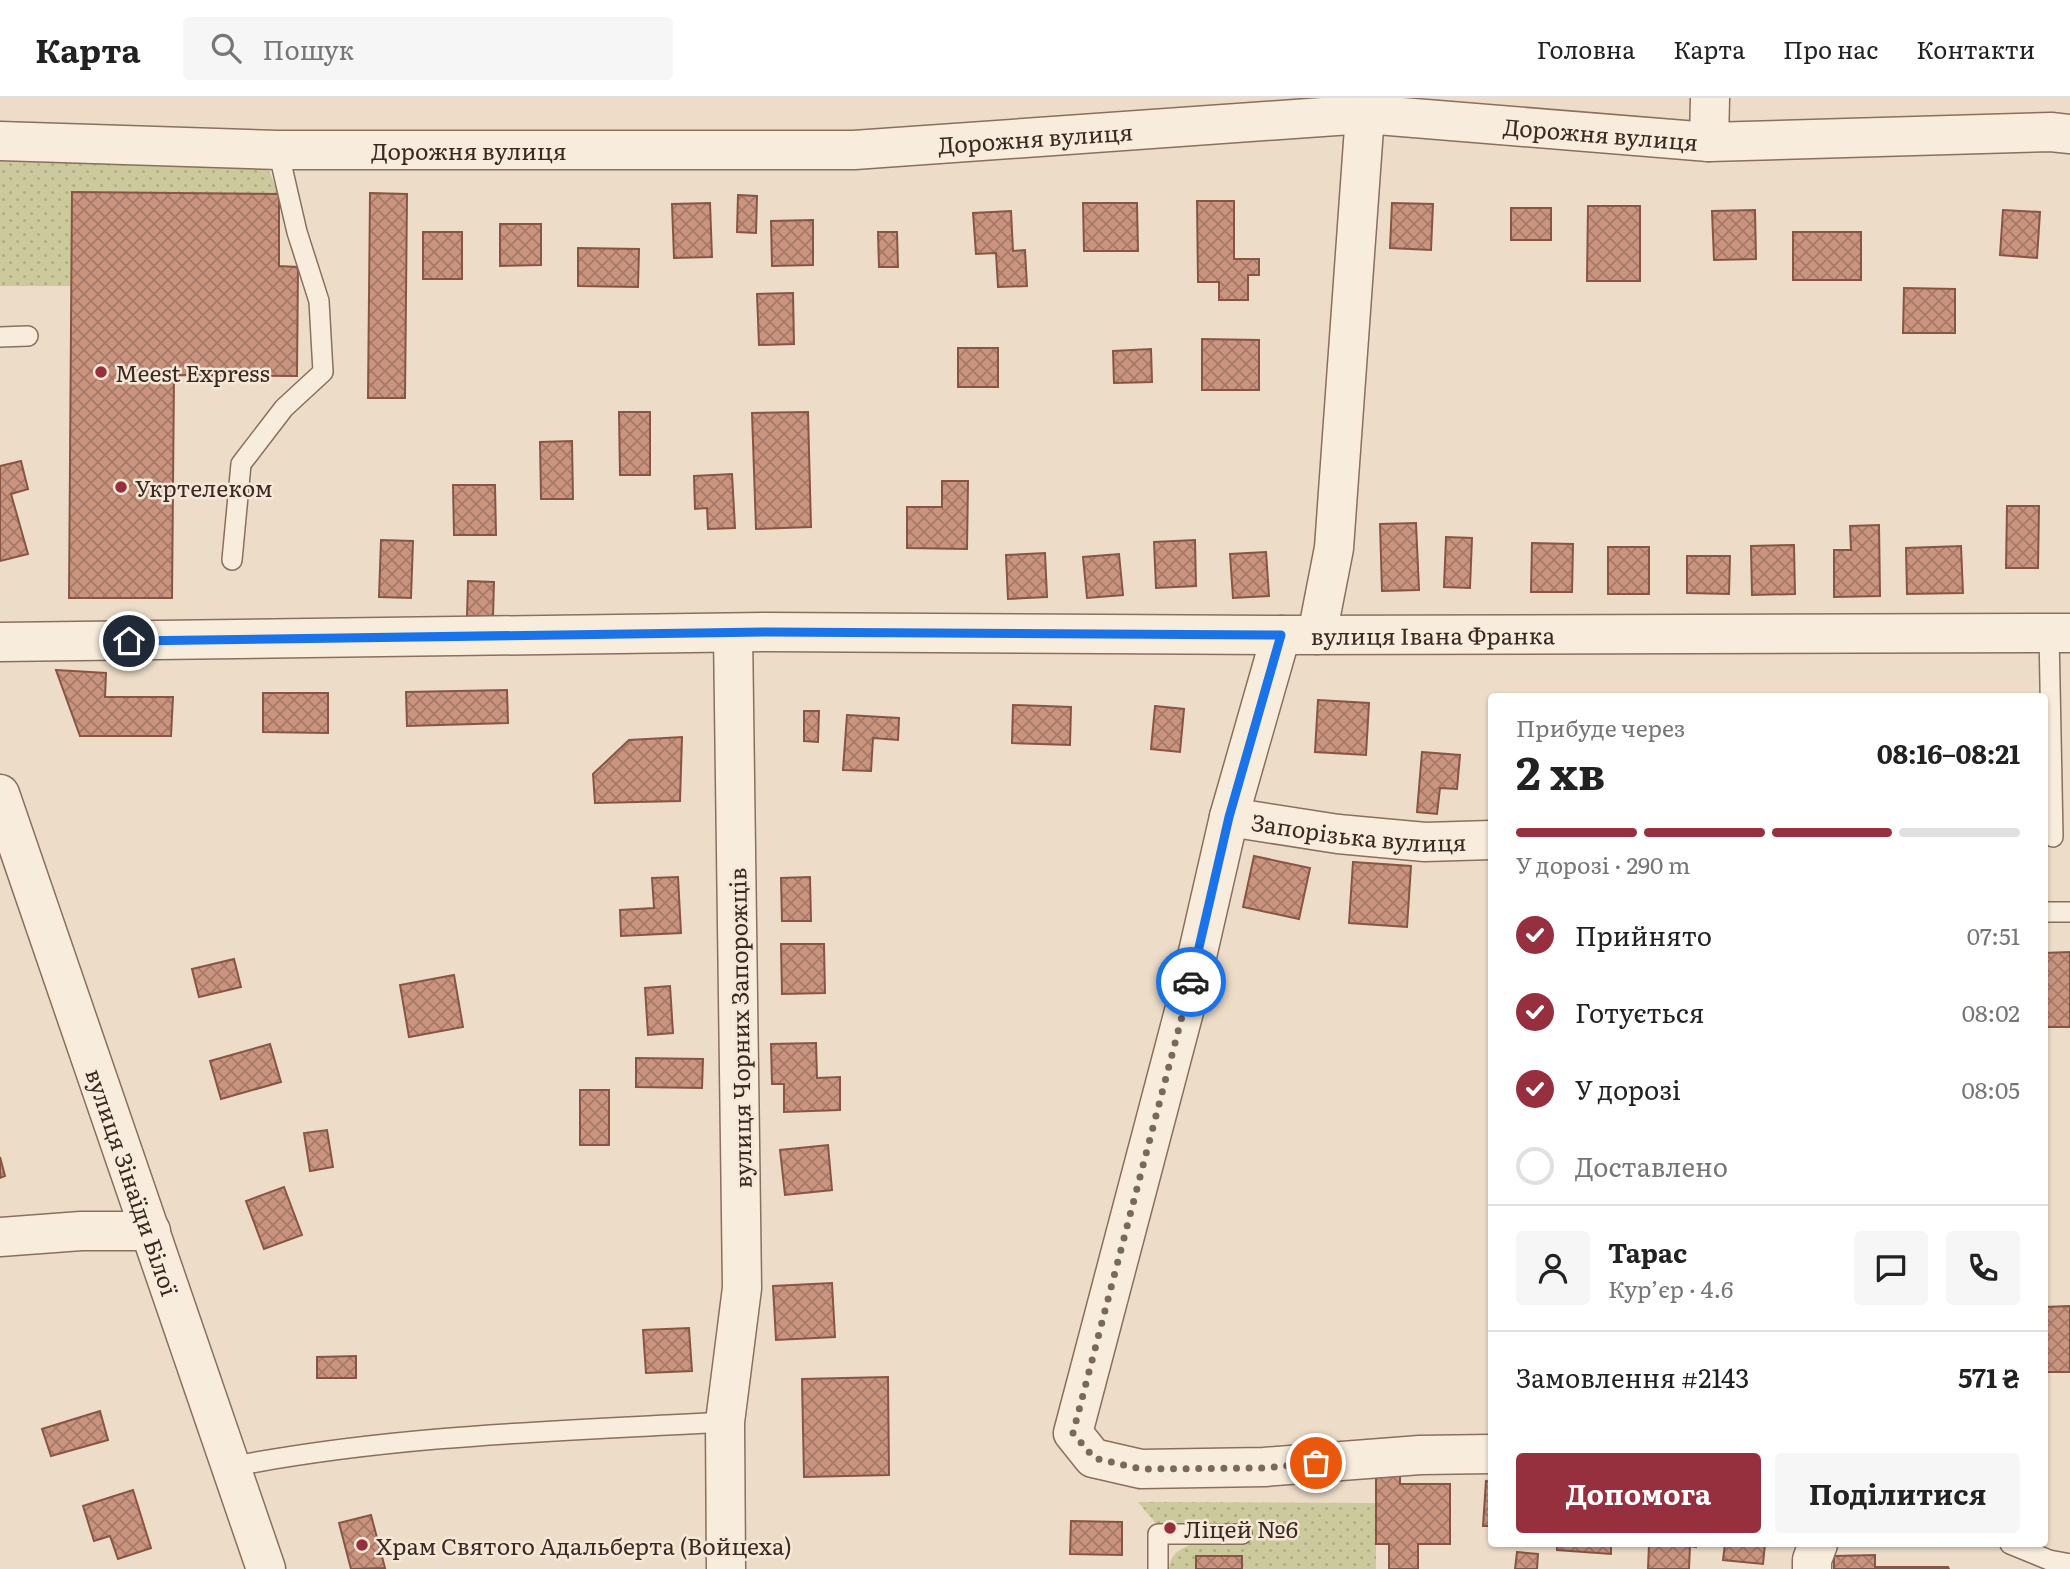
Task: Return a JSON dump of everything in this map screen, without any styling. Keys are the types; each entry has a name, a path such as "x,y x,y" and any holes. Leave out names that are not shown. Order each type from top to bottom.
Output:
{"street":[{"path":"1709,142 1710,98"},
{"path":"1365,114 1334,548 1229,817 1187,1000 1073,1433 1094,1458 1141,1469 1264,1468 1420,1455 1488,1454"},
{"name":"Дорожня вулиця","path":"0,141 278,150 854,150 1365,114 1709,142 2058,121"},
{"name":"вулиця Івана Франка","path":"0,642 767,632 1299,635 2060,633"},
{"name":"вулиця Чорних Запорожців","path":"726,1569 724,1422 742,1288 733,633"},
{"name":"вулиця Зінаїди Білої","path":"0,794 266,1569"},
{"name":"Запорізька вулиця","path":"1229,817 1338,834 1426,842 1488,840"},
{"path":"0,1237 81,1231 151,1231"},
{"path":"1812,1569 1817,1547"}],"lane":[{"path":"232,560 241,464 284,408 323,372 320,301 297,232 278,150"},
{"path":"0,337 28,335"},
{"path":"2053,837 2060,633"},
{"path":"2048,912 2070,912"},
{"path":"230,1468 291,1455 463,1437 724,1422"},
{"path":"1158,1569 1158,1534 1242,1534"},
{"path":"2017,1547 2049,1560 2070,1564"}],"shaded area":[{"path":"0,154 236,160 269,171 279,194 72,192 71,286 0,286"},
{"path":"1138,1502 1376,1503 1376,1569 1169,1569 1174,1556 1192,1544 1157,1525"}],"building":[{"name":"Укртелеком","path":"72,192 279,194 279,266 298,267 297,376 174,375 172,598 69,598"},
{"path":"370,193 407,194 405,398 368,398"},
{"path":"738,195 757,196 756,233 737,232"},
{"path":"1197,201 1234,201 1234,259 1259,259 1259,275 1248,275 1248,300 1219,300 1219,282 1198,282"},
{"path":"710,203 712,257 674,258 672,204"},
{"path":"1083,203 1137,203 1138,251 1084,251"},
{"path":"1392,203 1433,204 1431,250 1390,248"},
{"path":"1588,206 1640,206 1640,281 1587,281"},
{"path":"1511,208 1551,208 1551,240 1511,240"},
{"path":"1755,210 1756,259 1714,260 1712,211"},
{"path":"2003,210 2040,212 2037,258 2000,255"},
{"path":"1011,211 1013,251 1025,250 1027,286 998,287 996,253 976,254 973,213"},
{"path":"813,220 813,265 772,266 771,221"},
{"path":"500,224 541,224 541,265 500,266"},
{"path":"423,232 462,232 462,279 423,279"},
{"path":"878,232 897,232 898,267 879,267"},
{"path":"1793,232 1861,232 1861,280 1793,280"},
{"path":"578,248 639,249 638,287 578,286"},
{"path":"1904,288 1955,289 1955,333 1903,333"},
{"path":"793,293 794,344 759,345 757,294"},
{"path":"1202,339 1259,340 1259,390 1202,390"},
{"path":"958,348 998,348 998,387 958,387"},
{"path":"1151,349 1152,382 1114,383 1113,351"},
{"path":"619,412 650,412 650,475 620,475"},
{"path":"808,412 811,527 756,529 752,413"},
{"path":"572,441 573,499 541,499 540,442"},
{"path":"21,461 28,489 11,494 28,554 0,561 0,466"},
{"path":"732,474 735,528 708,529 707,508 695,509 694,476"},
{"path":"942,481 968,481 967,549 907,548 907,507 942,507"},
{"path":"453,485 495,485 496,535 454,535"},
{"path":"2007,506 2039,506 2038,568 2006,568"},
{"path":"1416,523 1419,590 1382,591 1380,524"},
{"path":"1879,525 1880,596 1834,597 1834,550 1851,550 1850,526"},
{"path":"1446,537 1472,538 1470,588 1444,587"},
{"path":"381,540 413,541 411,598 379,597"},
{"path":"1195,540 1196,586 1156,588 1154,542"},
{"path":"1532,543 1573,544 1572,592 1531,592"},
{"path":"1794,545 1795,594 1752,595 1751,546"},
{"path":"1961,546 1963,593 1907,594 1906,548"},
{"path":"1608,547 1649,547 1649,594 1608,594"},
{"path":"1266,552 1269,596 1233,598 1230,554"},
{"path":"1045,553 1047,597 1008,599 1006,555"},
{"path":"1119,554 1123,595 1087,598 1083,557"},
{"path":"1687,556 1730,556 1729,594 1687,593"},
{"path":"468,581 494,582 493,617 467,616"},
{"path":"56,670 106,673 105,697 173,697 171,736 80,736"},
{"path":"507,690 508,723 407,726 406,692"},
{"path":"263,693 328,693 328,733 263,732"},
{"path":"1318,700 1369,703 1366,755 1315,752"},
{"path":"1013,705 1071,707 1070,745 1012,743"},
{"path":"1155,706 1184,709 1180,752 1151,749"},
{"path":"804,711 819,711 818,742 804,741"},
{"path":"847,715 899,718 898,740 873,738 871,771 843,770"},
{"path":"682,737 680,801 595,803 593,774 629,740"},
{"path":"1422,752 1460,755 1457,789 1440,788 1437,814 1417,812"},
{"path":"1254,856 1310,868 1299,919 1243,907"},
{"path":"1353,862 1411,866 1407,927 1349,923"},
{"path":"678,877 681,933 621,936 620,910 654,908 652,878"},
{"path":"810,877 811,921 782,921 781,878"},
{"path":"781,944 824,944 825,993 782,994"},
{"path":"2070,952 2070,1027 2048,1027 2048,953"},
{"path":"234,959 241,987 199,997 192,969"},
{"path":"454,975 463,1027 409,1037 400,985"},
{"path":"670,986 673,1033 648,1035 645,988"},
{"path":"816,1043 817,1078 840,1077 840,1110 784,1112 784,1084 772,1084 771,1044"},
{"path":"270,1044 281,1082 221,1099 210,1061"},
{"path":"636,1058 703,1059 702,1088 636,1087"},
{"path":"580,1090 609,1090 609,1145 580,1145"},
{"path":"327,1130 333,1167 310,1171 304,1133"},
{"path":"828,1145 832,1190 785,1195 780,1150"},
{"path":"0,1157 5,1176 0,1178"},
{"path":"284,1187 302,1235 264,1249 246,1201"},
{"path":"832,1283 835,1337 776,1340 773,1286"},
{"path":"2070,1306 2070,1372 2048,1372 2048,1307"},
{"path":"689,1328 692,1371 646,1373 643,1330"},
{"path":"356,1356 356,1378 317,1378 317,1357"},
{"path":"888,1377 889,1475 804,1477 802,1379"},
{"path":"100,1411 108,1440 51,1456 42,1429"},
{"path":"1376,1476 1400,1476 1400,1484 1450,1484 1450,1544 1418,1544 1418,1569 1389,1569 1389,1544 1376,1544"},
{"path":"1486,1481 1488,1526 1483,1526"},
{"path":"133,1490 151,1548 118,1559 110,1536 94,1541 83,1506"},
{"name":"Храм Святого Адальберта (Войцеха)","path":"371,1515 385,1568 351,1569 339,1523"},
{"path":"1071,1521 1122,1522 1122,1555 1070,1554"},
{"path":"1557,1547 1611,1547 1611,1554 1557,1550"},
{"path":"1649,1547 1690,1547 1689,1569 1648,1569"},
{"path":"1725,1547 1765,1547 1763,1564 1723,1560"},
{"path":"1517,1552 1538,1554 1537,1569 1515,1569"},
{"path":"1875,1555 1875,1567 1949,1569 1834,1569 1834,1556"},
{"path":"1196,1556 1242,1556 1242,1569 1196,1569"},
{"path":"1196,1556 1242,1556 1242,1569 1196,1569"}],"way so far":[{"path":"1191,982 1073,1433 1094,1458 1141,1469 1264,1468 1316,1463"}],"place":[{"name":"Meest Express","path":"101,372"},
{"name":"Укртелеком","path":"121,487"},
{"name":"Ліцей №6","path":"1170,1528"},
{"name":"Храм Святого Адальберта (Войцеха)","path":"362,1545"}],"route":[{"path":"129,641 767,632 1281,635 1229,817 1191,982"}]}
